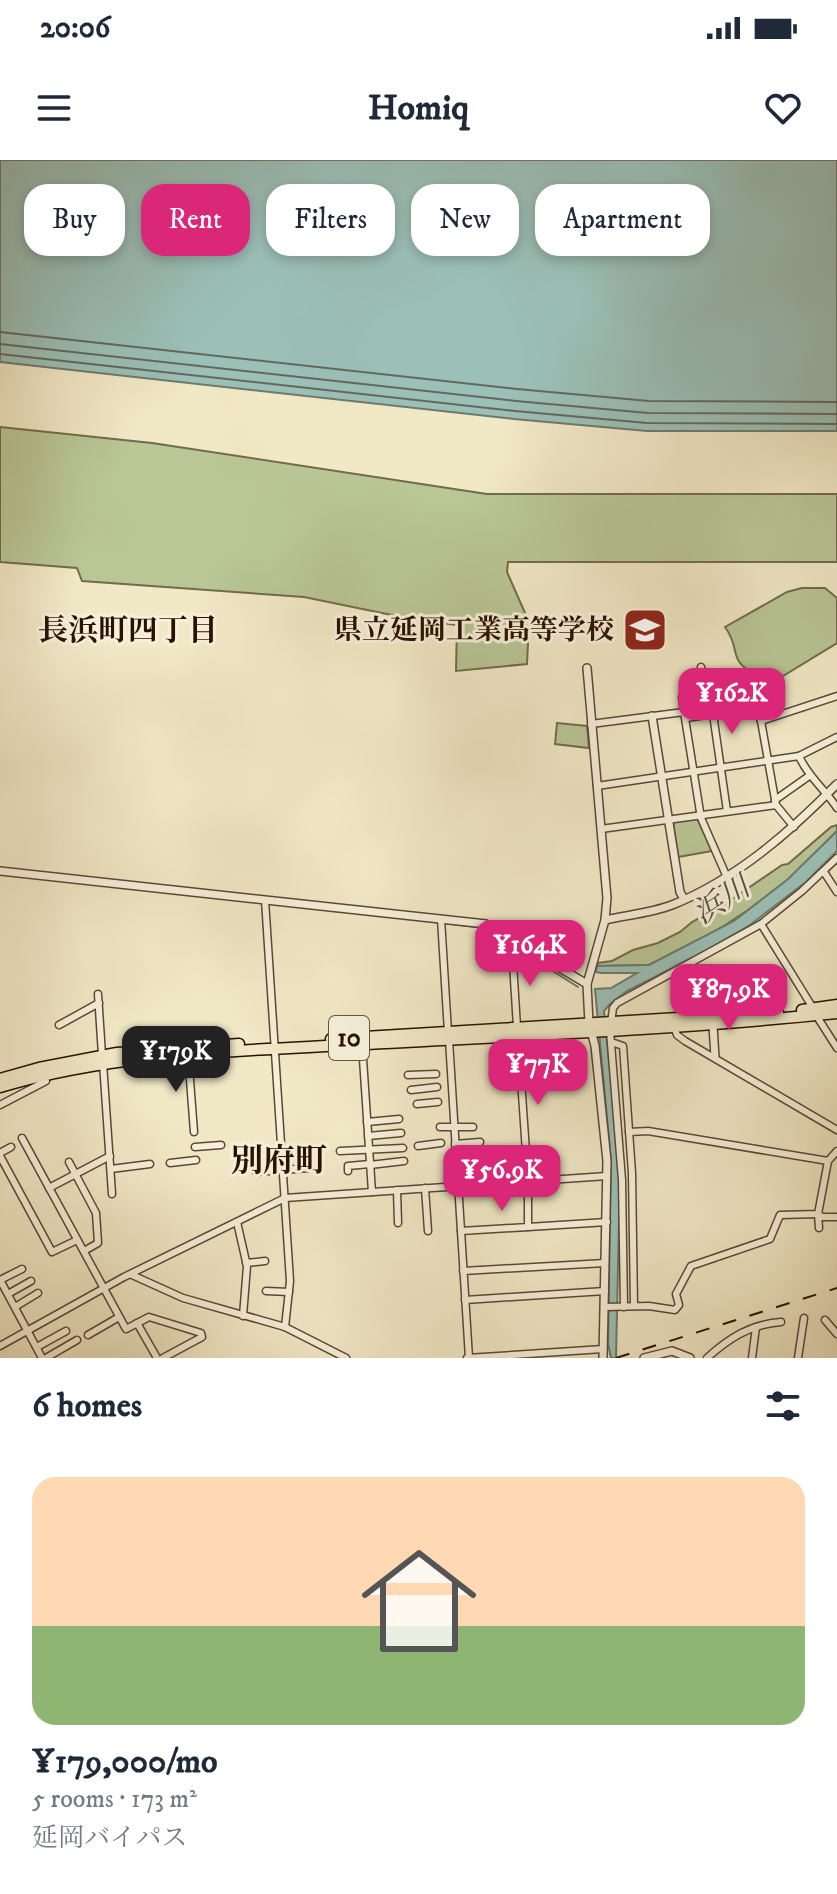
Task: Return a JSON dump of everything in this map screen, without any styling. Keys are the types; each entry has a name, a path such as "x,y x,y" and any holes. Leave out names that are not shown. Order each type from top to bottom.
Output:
{"highway":[{"name":"10","path":"815,1012 837,1005"},
{"name":"10","path":"603,1028 713,1017 837,1013"},
{"name":"10","path":"102,1059 518,1032 674,1027 713,1017"},
{"name":"10","path":"0,1079 142,1050 362,1044 448,1036"},
{"name":"10","path":"0,1087 44,1071"}],"street":[{"path":"701,667 713,714 727,811"},
{"path":"587,668 607,898 605,920 587,984 603,1028 622,1180 623,1307"},
{"path":"761,721 837,696"},
{"path":"682,697 700,815 726,875"},
{"path":"591,724 652,716 713,714 755,704 761,721 775,803 794,827"},
{"path":"652,716 680,892 684,899"},
{"path":"597,786 799,756 837,737"},
{"path":"799,756 809,776 828,793 837,808"},
{"path":"601,829 775,803 809,776"},
{"path":"605,920 657,909 684,899 726,875 794,827 837,784"},
{"path":"441,919 468,1358 603,1354 607,1176 595,1046 603,1028 617,1003 761,924 837,858"},
{"path":"0,871 486,924 587,984"},
{"path":"824,872 837,892"},
{"path":"265,900 290,1281 285,1327"},
{"path":"761,924 837,1048"},
{"path":"516,941 512,947 528,1181 528,1227"},
{"path":"687,966 713,1017 715,1057"},
{"path":"98,994 112,1194"},
{"path":"59,1025 99,1003"},
{"path":"674,1027 677,1035 837,1130"},
{"path":"603,1028 623,1046 634,1216 634,1306"},
{"path":"362,1044 372,1192"},
{"path":"188,1054 194,1132"},
{"path":"0,1105 46,1081 44,1071"},
{"path":"408,1075 436,1074"},
{"path":"411,1090 437,1087"},
{"path":"417,1104 438,1102"},
{"path":"367,1122 399,1119"},
{"path":"440,1127 467,1125"},
{"path":"629,1132 648,1131 828,1161"},
{"path":"368,1136 401,1133"},
{"path":"22,1138 126,1329 149,1317 201,1333 202,1337 163,1358"},
{"path":"0,1140 52,1252 77,1240"},
{"path":"455,1144 480,1142"},
{"path":"418,1146 441,1143"},
{"path":"195,1147 221,1145"},
{"path":"340,1151 403,1148"},
{"path":"819,1228 818,1214 828,1161 837,1151"},
{"path":"255,1158 282,1155"},
{"path":"49,1188 110,1156"},
{"path":"170,1163 196,1160"},
{"path":"348,1171 348,1166 404,1161"},
{"path":"69,1162 96,1213 98,1243 84,1251"},
{"path":"111,1169 150,1164"},
{"path":"256,1172 308,1168"},
{"path":"0,1346 104,1289 285,1198 607,1176"},
{"path":"425,1188 428,1231"},
{"path":"397,1190 398,1223"},
{"path":"606,1307 675,1310 679,1305 676,1294 691,1266 770,1239 780,1215 837,1217"},
{"path":"237,1222 248,1278 243,1316"},
{"path":"461,1231 607,1222"},
{"path":"246,1263 265,1261"},
{"path":"463,1271 605,1263"},
{"path":"22,1269 0,1280 44,1358 77,1340"},
{"path":"132,1275 183,1298 285,1327 346,1358"},
{"path":"8,1294 31,1281"},
{"path":"266,1291 289,1292"},
{"path":"465,1300 605,1291"},
{"path":"15,1307 38,1293"},
{"path":"88,1335 119,1317"},
{"path":"798,1358 804,1318"},
{"path":"825,1320 837,1334"},
{"path":"707,1358 726,1341 756,1327 781,1322"},
{"path":"137,1323 157,1358"},
{"path":"752,1358 756,1327"},
{"path":"37,1347 66,1331"},
{"path":"644,1358 672,1351 690,1358"}],"green space":[{"path":"0,427 152,443 487,494 837,494 837,562 508,562 507,572 529,622 527,664 456,671 457,625 416,620 304,597 82,581 77,568 0,562"},
{"path":"802,588 825,588 837,598 837,643 757,692 750,680 756,675 737,659 725,627 787,592"},
{"path":"557,723 587,726 589,748 555,744"},
{"path":"697,818 712,851 678,857 673,821"},
{"path":"837,825 837,831 795,874 713,933 649,965 597,966 680,932 788,864"}],"water":[{"path":"0,160 837,160 837,431 647,431 0,362"},
{"path":"837,831 837,851 806,882 750,925 627,991 604,1011 620,1174 616,1358 611,1358 608,1344 611,1160 595,989 611,988 637,973 601,973 596,972 597,966 649,965 734,921 787,880"}],"waterway":[{"path":"443,923 476,927"},
{"path":"486,929 509,943"},
{"path":"516,948 578,987"}],"railway":[{"path":"616,1358 837,1288"}],"place":[{"name":"県立延岡工業高等学校","path":"645,630"}],"district":[{"name":"長浜町四丁目","path":"128,631"},
{"name":"別府町","path":"279,1162"}],"water label":[{"name":"浜川","path":"722,901"}]}
